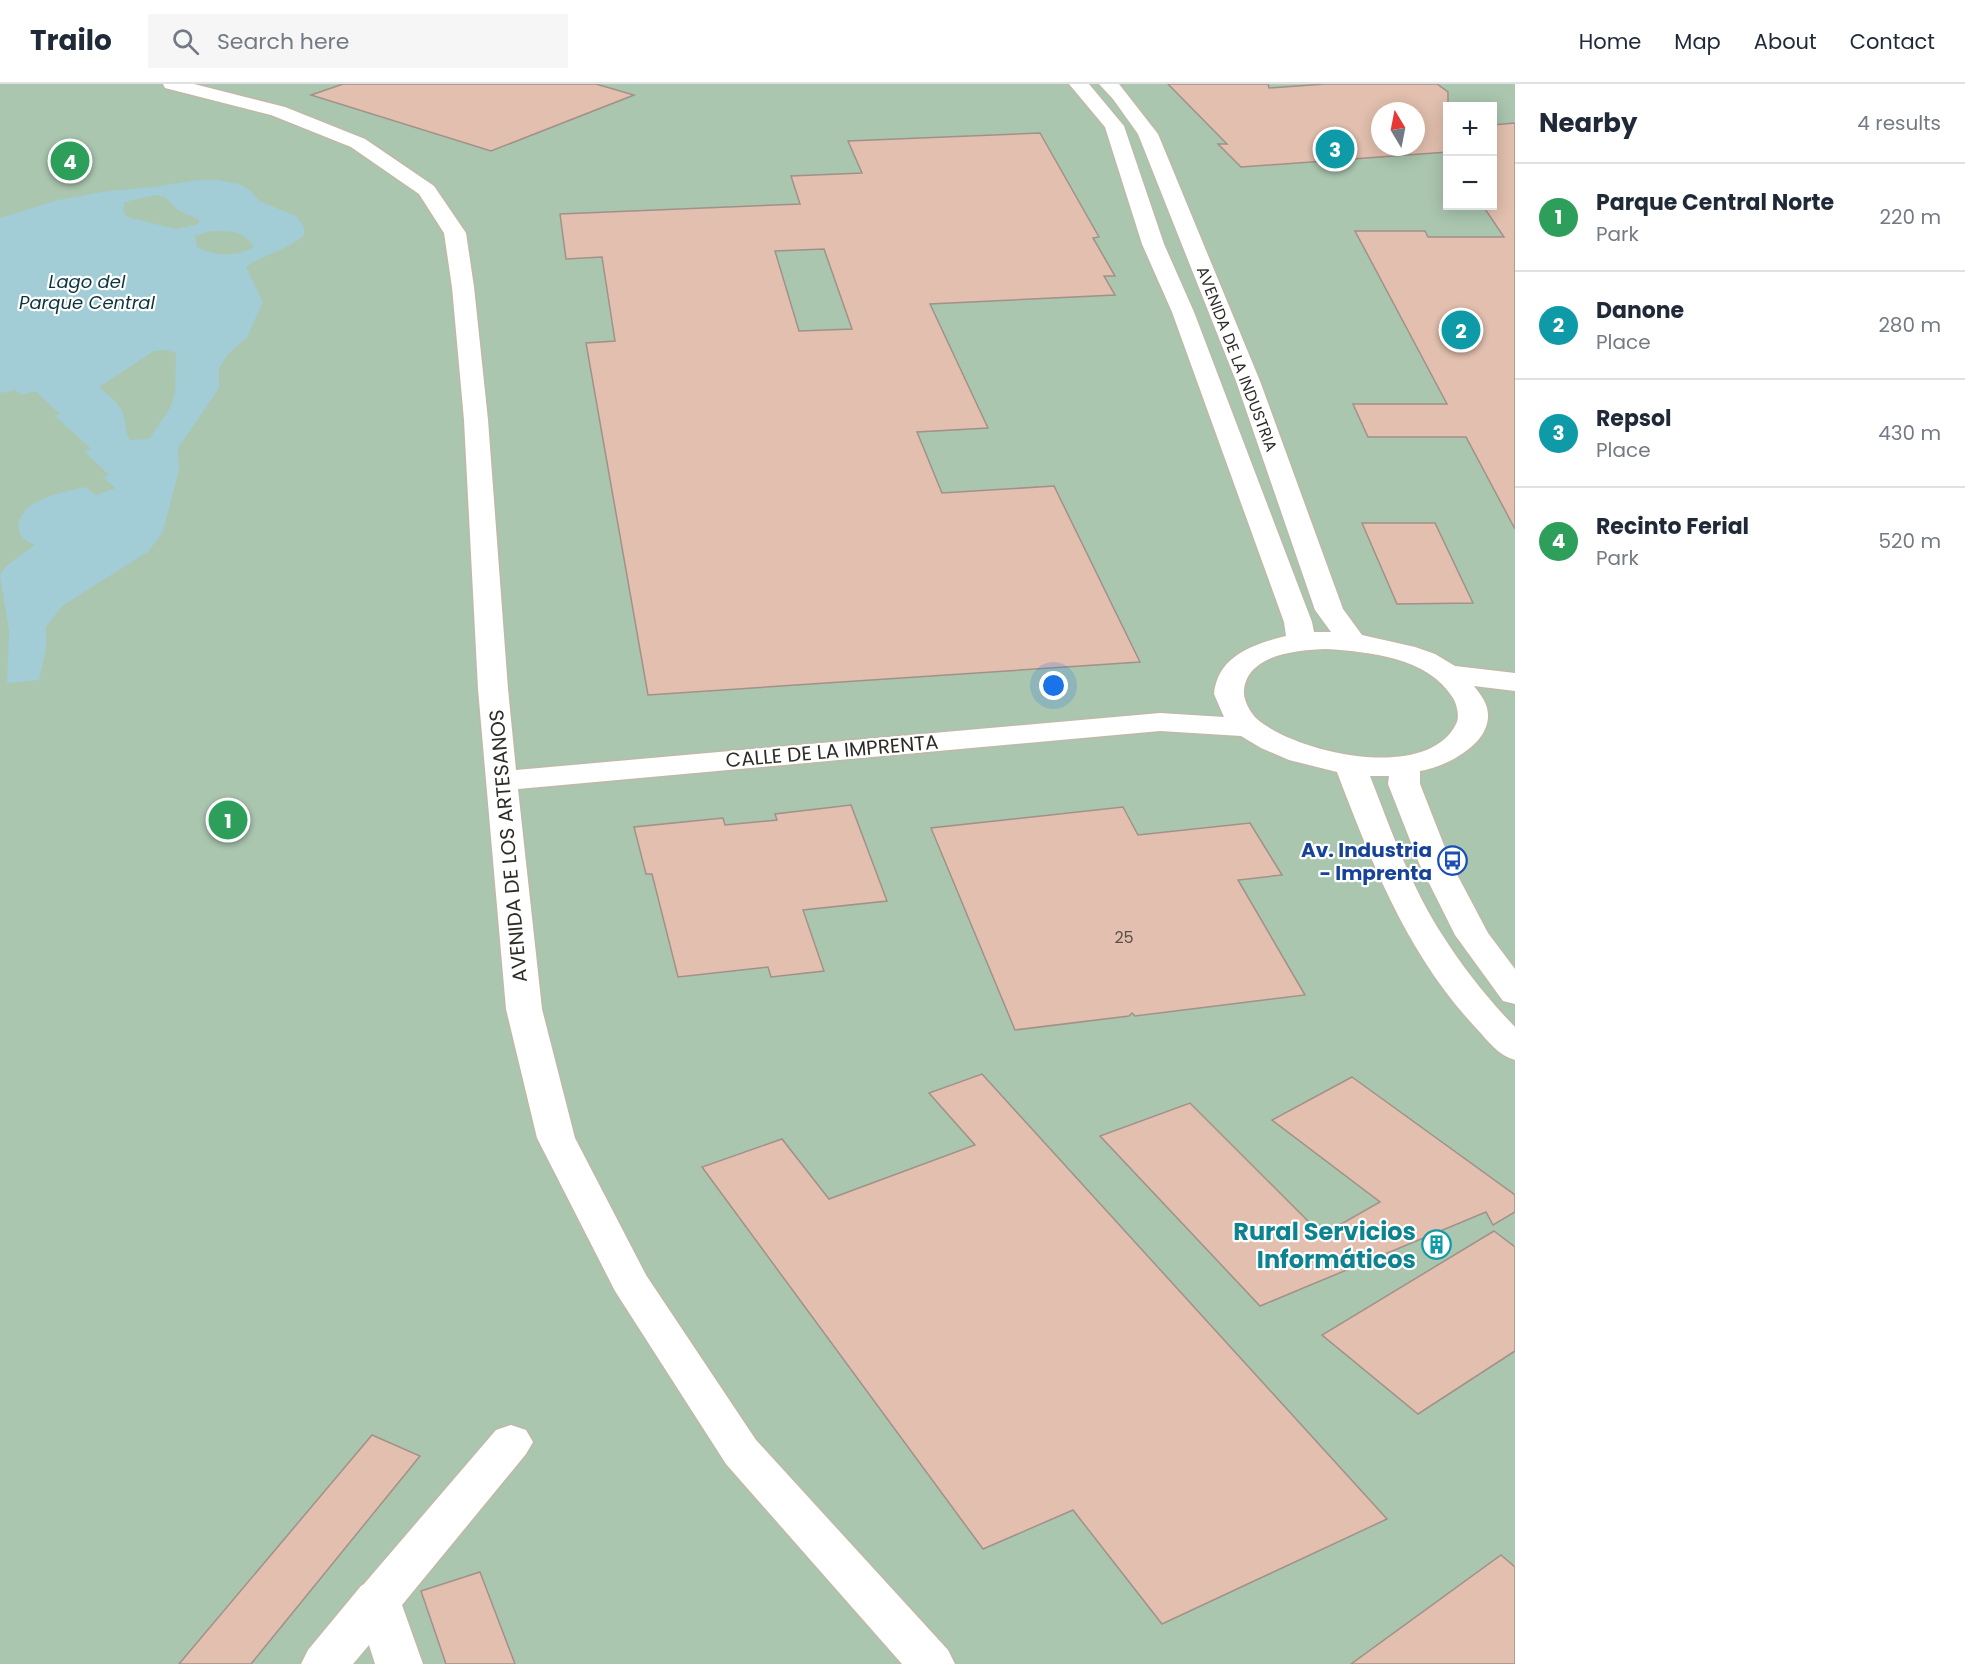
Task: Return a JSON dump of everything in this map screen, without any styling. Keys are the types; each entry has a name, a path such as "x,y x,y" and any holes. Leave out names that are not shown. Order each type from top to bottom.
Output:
{"street":[{"name":"AVENIDA DE LOS ARTESANOS","path":"172,84 278,111 358,143 427,190 455,233 464,287 476,420 493,689 524,1009 556,1138 629,1281 741,1452 930,1664"},
{"name":"AVENIDA DE LA INDUSTRIA","path":"1078,84 1092,97 1114,126 1153,244 1183,312 1298,622 1301,641"},
{"name":"AVENIDA DE LA INDUSTRIA","path":"1108,84 1120,95 1148,134 1252,392 1329,610 1352,641"},
{"path":"1301,641 1352,641 1388,647 1410,655 1448,674 1464,689 1472,705 1472,725 1460,743 1437,757 1405,765 1350,766 1310,758 1275,745 1248,727 1234,711 1229,694 1233,675 1248,660 1271,648 1301,641"},
{"path":"1448,674 1515,682"},
{"path":"1472,705 1515,687"},
{"name":"CALLE DE LA IMPRENTA","path":"1161,722 1229,694"},
{"name":"CALLE DE LA IMPRENTA","path":"503,781 1161,722 1248,727"},
{"path":"1405,765 1404,784 1435,863 1472,936 1515,993"},
{"path":"1350,766 1392,872 1426,937 1476,1007 1515,1048"},
{"path":"325,1664 511,1442"},
{"path":"378,1599 399,1664"}],"green space":[{"path":"0,84 1515,84 1515,1664 0,1664"}],"water":[{"name":"Lago del Parque Central","path":"199,180 239,184 251,191 259,201 296,216 304,227 304,235 290,245 246,267 263,302 247,337 228,354 219,369 219,388 178,448 179,470 163,531 149,551 62,606 46,627 46,649 39,680 7,683 9,631 0,575 6,566 35,545 27,541 19,530 20,520 25,511 43,499 85,487 96,495 116,488 103,478 109,475 84,451 91,449 55,416 60,414 35,391 22,395 15,390 3,393 0,391 0,218 58,200 109,191","holes":["156,195 165,197 178,210 199,220 199,224 176,229 127,217 123,210 125,202","211,231 230,232 245,237 254,247 233,254 211,253 197,247 195,236","166,350 176,353 175,393 170,408 149,439 130,440 120,408 99,387 154,351"]}],"building":[{"path":"343,84 596,84 634,95 491,151 311,95"},
{"path":"1168,84 1268,84 1269,88 1325,84 1437,84 1448,92 1448,102 1443,102 1443,152 1425,154 1425,102 1371,102 1371,156 1393,156 1241,167 1218,144 1227,144"},
{"path":"1515,123 1515,529 1466,437 1368,437 1353,404 1447,404 1355,231 1425,231 1428,237 1504,237 1486,210 1497,210 1497,125"},
{"path":"1040,133 1099,237 1093,238 1115,276 1104,276 1115,295 930,304 988,428 917,432 942,493 1054,486 1140,662 648,695 586,343 615,341 602,257 566,259 560,214 800,204 791,176 862,173 848,141","holes":["824,249 852,329 799,331 775,251"]},
{"path":"1362,523 1435,523 1473,603 1397,604"},
{"path":"851,805 887,901 803,910 824,971 771,977 768,967 678,977 652,874 646,874 634,827 723,818 725,825 777,820 775,814"},
{"path":"1123,807 1138,835 1250,823 1282,875 1238,880 1305,995 1135,1016 1132,1013 1129,1016 1015,1030 931,828"},
{"path":"982,1074 1387,1519 1162,1624 1073,1510 983,1549 702,1167 782,1139 829,1199 975,1145 929,1093"},
{"path":"1352,1077 1515,1195 1515,1212 1493,1225 1486,1212 1260,1306 1100,1136 1190,1103 1322,1235 1380,1202 1272,1120"},
{"path":"1494,1231 1515,1247 1515,1351 1418,1414 1322,1335"},
{"path":"372,1435 420,1456 251,1664 179,1664"},
{"path":"1501,1555 1515,1567 1515,1664 1351,1664"},
{"path":"480,1572 515,1664 446,1664 421,1591"}],"place":[{"name":"Repsol","path":"1335,149"},
{"name":"Recinto Ferial","path":"70,161"},
{"name":"Danone","path":"1461,330"},
{"name":"Parque Central Norte","path":"228,820"},
{"name":"Av. Industria - Imprenta","path":"1453,861"},
{"name":"Rural Servicios Informáticos","path":"1437,1245"}]}
